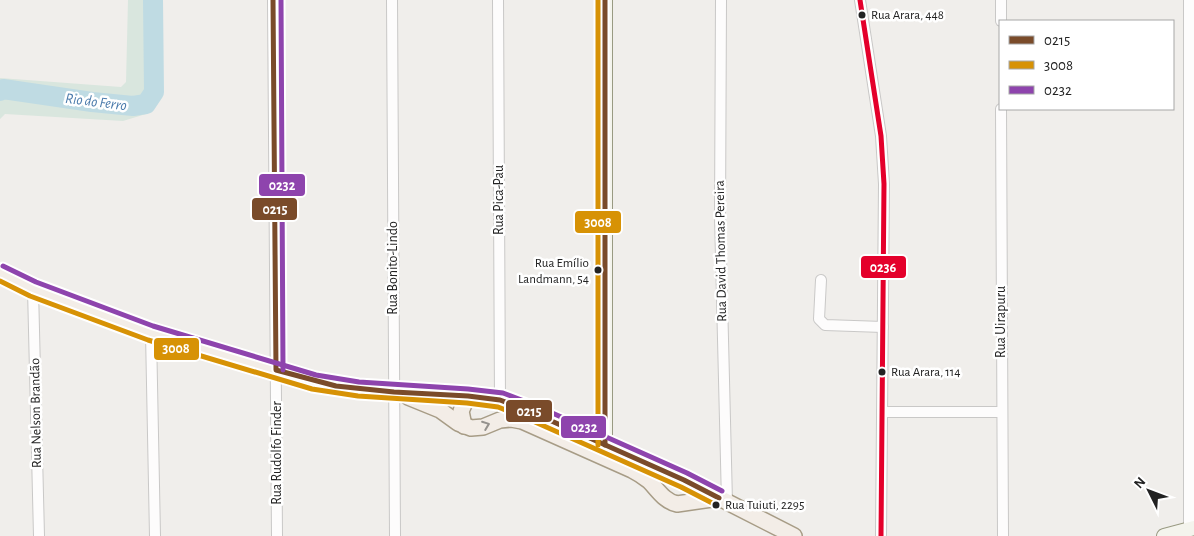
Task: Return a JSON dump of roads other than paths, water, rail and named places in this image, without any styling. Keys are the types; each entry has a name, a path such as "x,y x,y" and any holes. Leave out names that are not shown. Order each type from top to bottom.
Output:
{"main road":[{"path":"0,273 33,289 151,333 336,386 500,400 684,480 787,534"},
{"path":"394,392 440,410 464,426 478,428 500,420 522,421 632,470 648,481 665,499 677,504 723,500"},
{"path":"464,426 461,411 468,396"},
{"path":"677,504 684,493 686,486 684,480"}],"street":[{"name":"Rua Rudolfo Finder","path":"273,0 277,536"},
{"name":"Rua Bonito-Lindo","path":"392,0 395,536"},
{"name":"Rua Pica-Pau","path":"498,0 500,400"},
{"path":"605,0 605,445"},
{"name":"Rua David Thomas Pereira","path":"721,0 720,217 723,500"},
{"path":"860,0 883,159 881,536"},
{"path":"1001,0 1001,20"},
{"path":"1164,536 1192,529 1190,0"},
{"name":"Rua Uirapuru","path":"1001,110 1003,536"},
{"path":"821,280 819,319 821,323 825,325 883,327"},
{"name":"Rua Nelson Brandão","path":"33,289 38,536"},
{"path":"151,333 155,536"},
{"path":"882,412 1001,412"}],"waterway":[{"name":"Rio do Ferro","path":"0,91 3,89 133,106 146,104 154,92 153,0"}],"place":[{"name":"Rua Arara, 448","path":"862,15"},
{"name":"Rua Emílio Landmann, 54","path":"598,270"},
{"name":"Rua Arara, 114","path":"882,372"},
{"name":"Rua Tuiuti, 2295","path":"716,505"}]}
